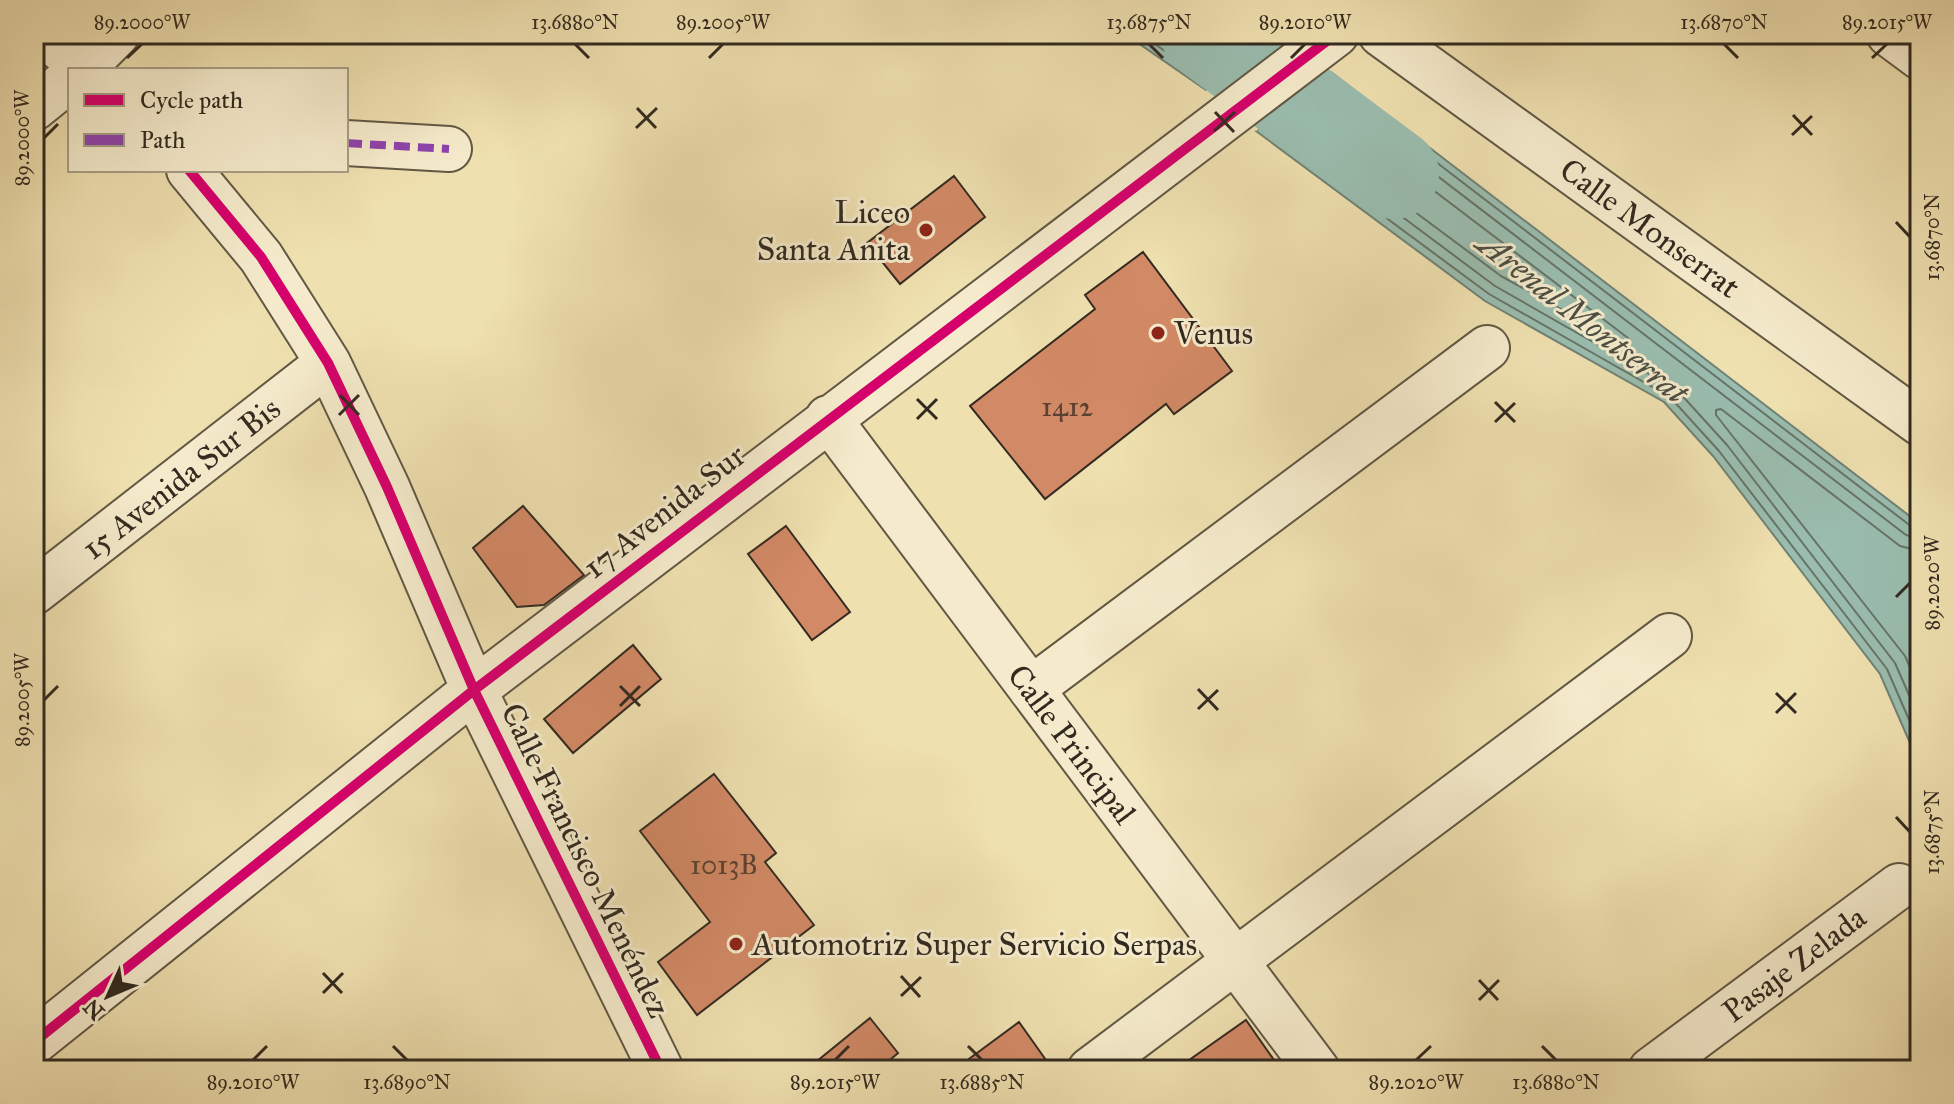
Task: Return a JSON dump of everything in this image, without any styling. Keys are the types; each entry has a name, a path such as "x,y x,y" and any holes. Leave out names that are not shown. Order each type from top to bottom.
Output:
{"street":[{"path":"42,34 77,68"},
{"path":"85,68 117,34"},
{"name":"Calle Monserrat","path":"1381,34 1920,423"},
{"path":"1889,34 1920,57"},
{"name":"17 Avenida Sur","path":"34,1042 474,690 1322,44"},
{"path":"34,108 68,82"},
{"path":"348,143 449,149"},
{"name":"Calle Francisco Menéndez","path":"191,172 261,257 328,363 387,487 474,690 661,1070"},
{"path":"1031,689 1487,348"},
{"name":"15 Avenida Sur Bis","path":"34,592 328,363"},
{"name":"Calle Principal","path":"828,418 1317,1070"},
{"path":"1090,1070 1669,636"},
{"name":"Pasaje Zelada","path":"1651,1070 1899,886"}],"water":[{"path":"1125,34 1279,34 1206,90"},
{"name":"Arenal Montserrat","path":"1331,72 1920,524 1920,766 1880,674 1713,456 1664,402 1485,301 1256,131"}],"pier":[{"path":"1283,34 1210,92 1206,90"},
{"path":"1328,69 1331,72 1256,131 1253,128"}],"building":[{"name":"Liceo Santa Anita","path":"954,176 985,217 900,284 867,243"},
{"path":"1143,252 1232,371 1174,414 1166,404 1045,499 970,406 1095,309 1085,295"},
{"path":"523,506 584,575 544,605 517,607 473,548"},
{"path":"786,526 850,612 812,640 748,554"},
{"path":"633,645 661,679 573,753 544,719"},
{"path":"714,774 776,853 765,862 814,925 697,1015 658,962 710,922 640,831"},
{"path":"870,1018 898,1053 878,1070 806,1070"},
{"path":"1246,1020 1281,1070 1175,1070"},
{"path":"1019,1022 1053,1070 954,1070"}],"waterway":[{"name":"Arenal Montserrat","path":"1206,34 1394,174"}],"marked path":[{"path":"348,143 449,149"}],"cycle path":[{"path":"34,1042 474,690 1336,34"},
{"path":"191,172 261,257 328,363 387,487 474,690 661,1070"}],"place":[{"name":"Liceo Santa Anita","path":"926,230"},
{"name":"Venus","path":"1158,333"},
{"name":"Automotriz Super Servicio Serpas","path":"736,944"}]}
